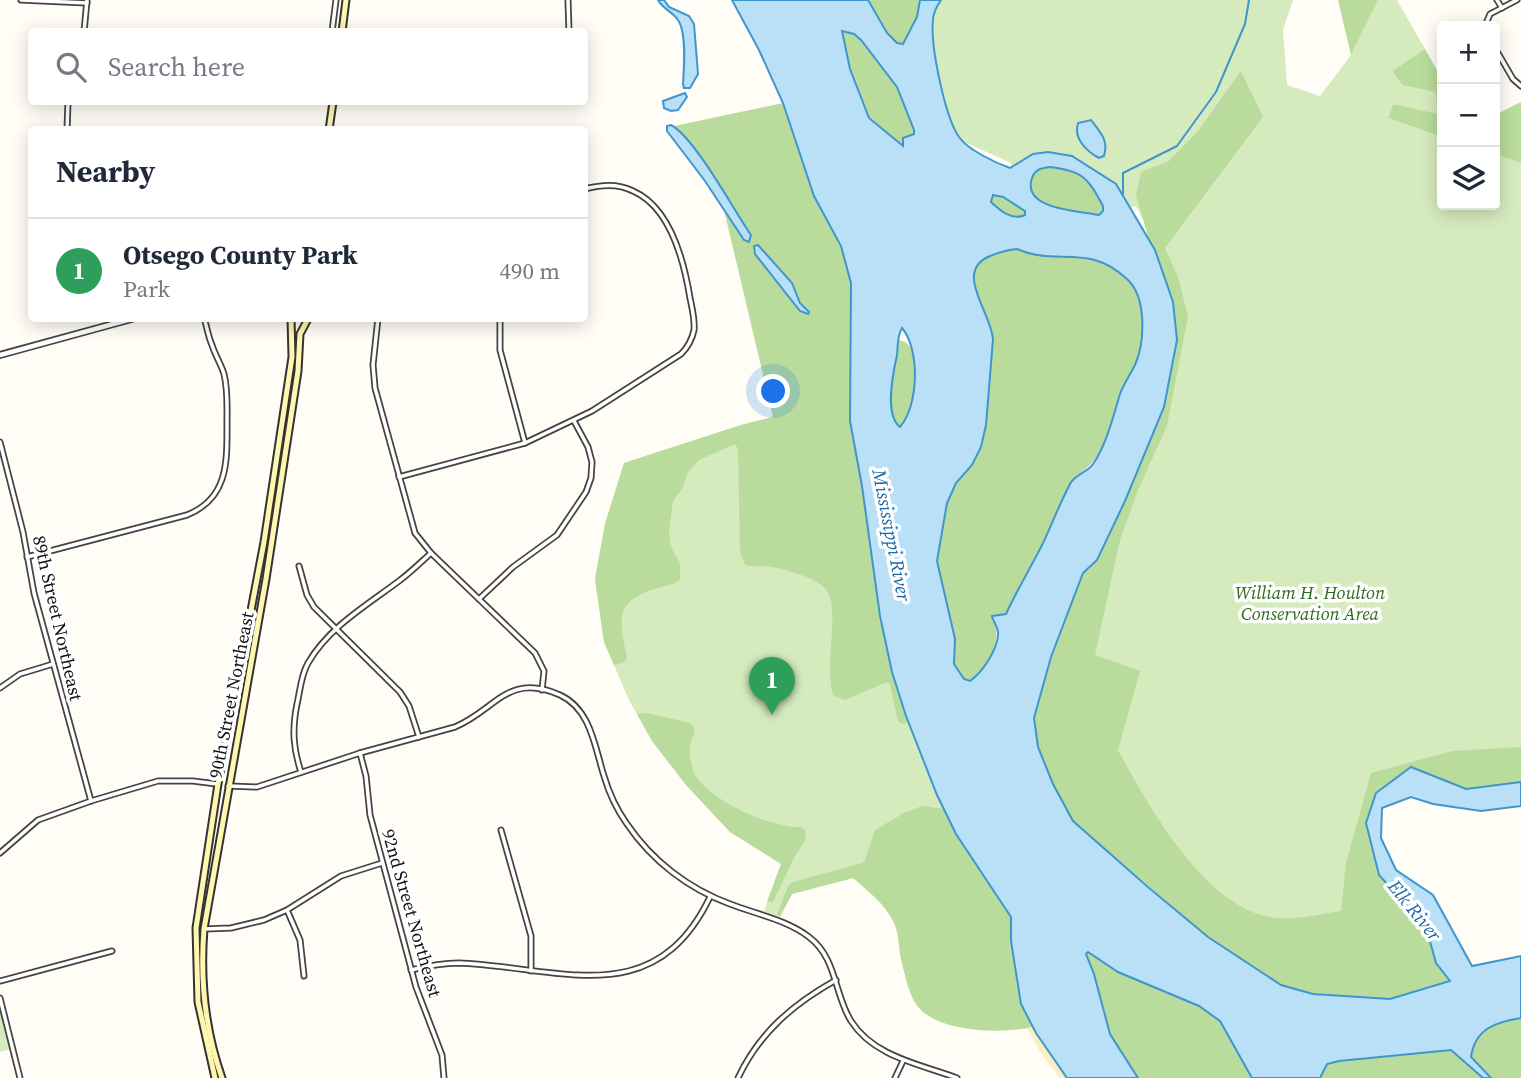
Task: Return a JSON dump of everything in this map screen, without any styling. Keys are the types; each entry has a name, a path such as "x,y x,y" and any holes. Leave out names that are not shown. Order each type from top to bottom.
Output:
{"main road":[{"path":"342,28 346,0"},
{"path":"329,126 332,105"},
{"name":"90th Street Northeast","path":"215,1078 200,1019 195,957 201,892 220,773 266,530 292,357 294,322"},
{"name":"90th Street Northeast","path":"222,1078 205,1008 202,968 204,929 266,579 298,371 300,334 306,322"},
{"path":"220,773 228,784"},
{"path":"218,786 226,796"}],"street":[{"path":"20,0 87,1 84,28"},
{"path":"332,28 336,0"},
{"path":"568,0 569,28"},
{"path":"1497,0 1502,8"},
{"path":"1487,21 1490,14 1517,0"},
{"path":"1500,56 1515,82 1521,86"},
{"path":"67,126 68,105"},
{"path":"399,477 525,443 574,421 681,354 690,344 695,326 682,257 663,220 649,201 625,188 610,185 588,188"},
{"path":"0,355 111,322"},
{"path":"27,557 187,514 204,505 216,491 225,472 227,395 224,374 205,322"},
{"path":"378,322 373,375 413,529 431,553 539,660 545,676 542,690"},
{"path":"500,322 500,350 525,443"},
{"path":"479,599 513,567 565,526 586,492 591,478 590,453 574,421"},
{"name":"89th Street Northeast","path":"0,442 23,532 34,593 91,800"},
{"path":"300,772 292,735 303,673 318,649 336,630 364,604 399,581 431,553"},
{"path":"299,566 310,601 405,699 419,737"},
{"path":"0,688 20,674 53,664"},
{"path":"228,784 257,786 462,724 505,693 524,689 542,690 572,702 587,722 614,802 643,846 675,875 710,897 801,931 823,951 847,1013 860,1032 873,1043 903,1060 957,1078"},
{"name":"92nd Street Northeast","path":"360,753 366,776 370,815 411,970 439,1045 444,1063 444,1078"},
{"path":"0,853 39,819 91,800 158,782 193,781 218,786"},
{"path":"501,830 531,936 531,971"},
{"path":"204,929 243,926 286,910 341,876 383,863"},
{"path":"411,970 458,963 607,976 640,968 663,957 686,937 710,897"},
{"path":"286,910 300,940 304,976"},
{"path":"0,981 112,951"},
{"path":"738,1078 758,1044 776,1021 835,980"},
{"path":"0,998 20,1078"},
{"path":"895,1078 903,1060"}],"green space":[{"path":"868,0 920,0 917,17 903,44 897,43 887,33"},
{"name":"William H. Houlton Conservation Area","path":"873,0 1293,0 1283,30 1287,85 1320,96 1351,55 1378,0 1397,0 1425,49 1392,71 1402,85 1435,92 1437,115 1393,104 1388,118 1437,135 1437,210 1500,210 1500,156 1521,163 1521,794 1403,790 1379,807 1379,838 1389,878 1289,979 1055,773 1175,281 1136,206 1099,215 1041,199 1009,162 960,140"},
{"path":"1338,0 1378,0 1351,55"},
{"path":"842,31 854,34 861,40 897,87 914,130 914,134 906,136 903,146 869,118 850,69"},
{"path":"1425,49 1437,70 1437,107 1435,92 1402,85 1392,71"},
{"path":"1241,71 1263,117 1165,248 1178,277 1188,316 1167,426 1138,490 1120,540 1095,655 1140,671 1118,750 1163,825 1203,876 1226,897 1250,911 1276,918 1341,911 1346,863 1371,773 1452,751 1521,747 1521,782 1466,789 1411,767 1376,793 1366,822 1379,875 1426,927 1436,963 1450,981 1390,999 1313,994 1281,985 1208,937 1073,821 1052,784 1038,747 1034,718 1051,657 1083,573 1097,560 1164,407 1177,340 1173,302 1149,240 1136,195 1141,172 1169,161 1198,131"},
{"path":"1521,102 1521,163 1500,156 1500,112"},
{"path":"783,103 814,196 841,245 851,283 850,421 880,616 892,672 906,716 907,722 904,724 898,722 887,682 845,700 833,695 830,670 831,599 824,588 811,579 786,570 745,565 740,552 738,449 735,444 699,460 688,472 682,489 673,501 670,544 680,564 680,579 646,592 628,604 622,620 627,657 625,662 614,665 604,642 595,579 605,524 624,463 773,417 724,210 744,240 751,235 705,165 674,126","holes":["757,245 792,282 800,303 809,312 800,311 753,249"]},
{"path":"1393,104 1437,114 1437,135 1388,118"},
{"path":"1050,167 1085,178 1097,191 1103,210 1099,215 1055,207 1035,197 1031,189 1033,175"},
{"path":"993,195 1002,197 1025,211 1025,215 1016,217 1003,212 991,202"},
{"path":"1017,249 1044,256 1096,260 1123,275 1136,293 1143,330 1139,354 1122,388 1102,448 1087,468 1077,475 1005,614 995,615 992,619 996,635 992,653 983,669 970,681 964,679 954,664 937,561 947,503 956,483 972,465 986,425 993,339 974,282 975,271 979,263 990,256"},
{"path":"898,340 907,344 913,352 915,364 910,407 901,427 895,421 891,399"},
{"path":"850,398 850,421 880,616 892,672 937,795 956,834 1011,917 1021,1004 1032,1027 970,1029 938,1021 925,1014 909,990 897,931 890,915 870,892 853,878 792,894 778,919 763,914 781,864 730,832 686,785 652,741 629,700 604,642 595,579 605,524 624,463 741,425"},
{"path":"647,713 693,726 695,731 690,749 692,768 709,790 739,810 773,823 805,830 806,839 773,902 767,902 781,864 730,832 686,785 652,741 637,714"},
{"path":"922,806 944,809 956,834 1011,917 1017,987 1021,1004 1032,1027 970,1029 938,1021 925,1014 909,990 897,931 890,915 870,892 853,878 792,894 780,917 777,914 788,886 793,882 862,863 875,830"},
{"path":"1088,952 1118,972 1199,1006 1220,1021 1252,1078 1138,1078 1110,1034 1086,954"},
{"path":"0,1007 11,1049 0,1052"},
{"path":"1521,1018 1521,1078 1491,1078 1471,1056 1474,1042 1490,1027"},
{"path":"1452,1050 1483,1078 1320,1078 1327,1064 1339,1061"}],"sand":[{"path":"1032,1027 1067,1078 1060,1078 1041,1053 1027,1028"}],"water":[{"path":"658,0 664,0 669,7 689,16 694,24 698,74 690,88 684,88 683,84 684,51 681,26 676,17"},
{"path":"732,0 868,0 887,33 897,43 903,44 917,17 920,0 941,0 933,17 936,63 949,114 963,142 983,156 1010,168 1033,154 1048,152 1072,156 1116,184 1155,250 1173,302 1177,340 1164,407 1097,560 1083,573 1051,657 1034,718 1038,747 1053,784 1073,821 1208,937 1281,985 1313,994 1390,999 1450,981 1436,963 1426,927 1379,875 1366,823 1376,793 1411,767 1466,789 1521,782 1521,806 1481,811 1433,804 1411,797 1382,808 1381,838 1396,870 1433,895 1472,966 1521,956 1521,1018 1488,1028 1473,1047 1471,1057 1491,1078 1483,1078 1451,1050 1339,1061 1327,1064 1320,1078 1252,1078 1220,1021 1199,1006 1118,972 1088,952 1086,954 1110,1034 1138,1078 1067,1078 1036,1033 1021,1004 1011,941 1011,917 956,834 937,795 892,672 880,616 850,421 851,283 841,246 814,196 783,103","holes":["842,31 854,34 861,40 897,87 914,130 914,134 903,138 903,146 869,118 850,69","1050,167 1083,177 1098,196 1103,211 1099,215 1067,210 1044,203 1035,197 1031,189 1032,178 1042,169","993,195 1003,197 1025,211 1025,215 1011,216 991,202","1017,249 1046,256 1085,258 1112,268 1127,279 1138,297 1142,332 1135,365 1120,394 1098,457 1070,484 1006,614 992,616 998,632 996,645 984,666 970,681 964,679 954,664 955,639 937,561 947,503 956,483 972,465 981,447 986,425 993,339 974,282 979,263 1000,252","902,328 908,337 915,377 911,405 900,427 895,421 891,404 899,334"]},
{"path":"685,93 687,97 678,110 664,108 663,101"},
{"path":"1091,120 1104,141 1104,156 1099,158 1085,148 1077,134 1078,123"},
{"path":"671,125 681,132 713,175 751,235 749,242 744,240 705,181 667,131 667,126"},
{"path":"758,245 792,283 808,314 800,311 755,254 754,246"}],"waterway":[{"path":"1123,195 1123,173 1177,146 1216,92 1245,24 1249,0"}],"place":[{"name":"Otsego County Park","path":"772,715"}],"water label":[{"name":"Mississippi River","path":"892,535"},
{"name":"Elk River","path":"1415,910"}]}
